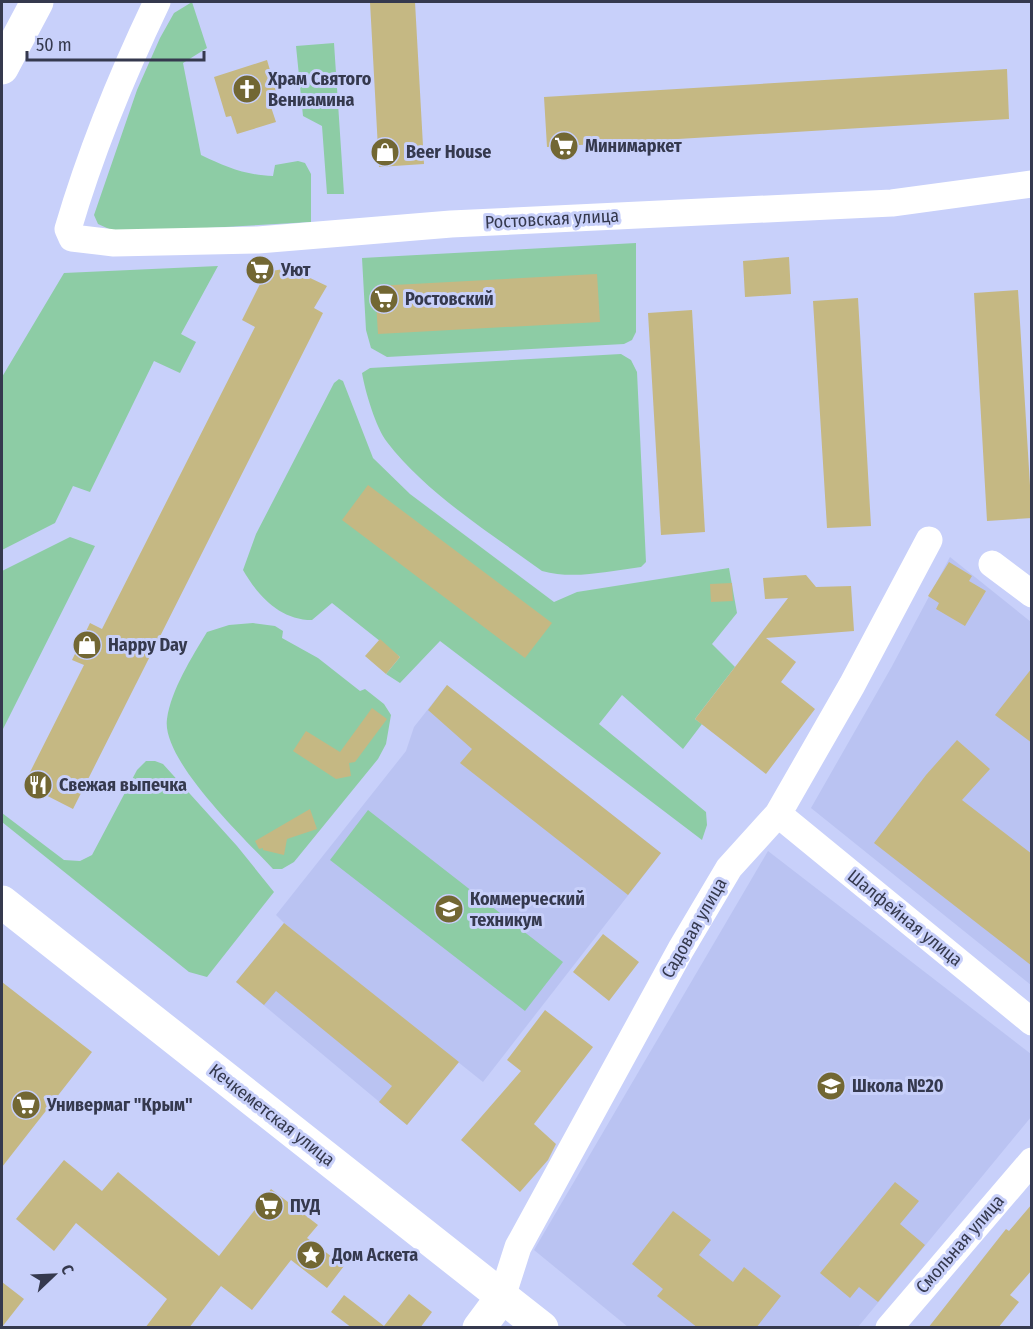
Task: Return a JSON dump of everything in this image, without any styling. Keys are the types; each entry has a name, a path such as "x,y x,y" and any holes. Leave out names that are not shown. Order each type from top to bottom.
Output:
{"main road":[{"path":"2,68 37,2"},
{"name":"Кечкеметская улица","path":"2,902 542,1328"},
{"name":"Садовая улица","path":"479,1328 502,1297"}],"street":[{"name":"Ростовская улица","path":"157,2 127,63 76,203 68,229 72,238 114,243 269,239 452,224 892,203 1032,184"},
{"name":"Садовая улица","path":"502,1297 518,1247 681,949 729,868 778,814 852,685 929,540"},
{"path":"992,564 1032,594"},
{"name":"Шалфейная улица","path":"778,814 1032,1022"},
{"name":"Смольная улица","path":"889,1328 1032,1161"}],"shaded area":[{"path":"950,557 1031,622 1031,985 811,808 891,668"},
{"name":"Коммерческий техникум","path":"447,685 661,853 483,1082 458,1062 407,1125 236,982 284,923 276,915 406,751 414,727"},
{"name":"Школа №20","path":"768,851 1031,1054 1031,1117 858,1327 628,1327 534,1250"}],"green space":[{"path":"192,2 207,48 183,63 201,155 236,170 273,176 275,165 298,161 305,163 311,174 311,222 118,233 98,224 94,215 137,90 174,13"},
{"path":"334,43 344,194 327,194 322,126 303,116 296,46"},
{"path":"636,243 636,332 632,340 624,344 387,357 371,348 366,330 362,258"},
{"path":"218,266 181,334 196,342 180,373 154,361 90,492 73,486 55,523 2,550 2,377 64,273"},
{"path":"621,354 631,360 637,372 646,562 641,567 591,574 566,575 542,571 480,527 421,479 383,436 372,409 362,373 370,368"},
{"path":"339,379 343,381 373,458 410,494 554,602 577,592 729,568 737,613 712,644 735,667 695,719 702,724 683,749 622,695 599,724 706,812 707,825 702,840 440,641 400,683 386,674 400,657 332,603 312,620 300,619 271,605 256,589 243,570 256,534 334,383"},
{"path":"70,537 95,546 2,731 2,571"},
{"path":"253,623 275,626 283,631 282,638 318,658 360,691 365,689 384,704 391,715 386,744 378,759 294,862 282,869 273,869 207,798 177,756 169,736 167,719 173,697 207,632 229,625"},
{"path":"146,761 163,764 237,846 274,892 207,977 189,972 2,822 2,813 64,860 80,861 92,855 137,770"},
{"path":"368,810 563,962 525,1011 330,860"}],"building":[{"path":"370,2 415,2 424,164 379,167"},
{"name":"Храм Святого Вениамина","path":"267,60 279,101 270,104 276,122 237,134 231,116 226,117 214,77"},
{"path":"1007,69 1009,119 547,147 544,97"},
{"path":"789,257 791,294 745,297 743,261"},
{"path":"289,268 327,286 314,308 323,313 73,809 24,784 84,665 72,660 90,623 102,629 255,327 242,320 266,272"},
{"path":"597,274 600,322 378,334 375,286"},
{"path":"1018,290 1032,518 987,521 974,293"},
{"path":"858,298 871,526 827,528 813,301"},
{"path":"692,310 705,532 661,535 648,313"},
{"path":"368,485 552,623 525,658 342,520"},
{"path":"949,562 972,576 969,581 986,591 965,626 936,609 939,603 928,596"},
{"path":"806,575 816,587 851,586 854,631 766,638 796,662 781,682 815,709 766,774 695,719 788,598 765,599 763,578"},
{"path":"732,583 733,601 711,602 710,584"},
{"path":"380,639 400,657 386,674 365,656"},
{"path":"1032,668 1032,743 995,715"},
{"path":"447,685 661,853 628,895 460,763 472,749 428,710"},
{"path":"372,708 387,719 355,762 349,763 351,776 336,779 293,751 306,731 340,752"},
{"path":"957,740 990,769 962,800 1032,854 1032,966 874,843 926,775"},
{"path":"310,809 317,829 287,839 284,855 263,850 263,848 259,849 255,841"},
{"path":"284,923 459,1062 407,1125 379,1102 392,1086 276,991 264,1005 236,982"},
{"path":"603,934 639,962 609,1001 573,972"},
{"name":"Универмаг \"Крым\"","path":"2,982 92,1052 2,1167"},
{"path":"545,1010 593,1047 534,1124 556,1144 548,1160 520,1192 461,1140 521,1071 507,1060"},
{"path":"64,1160 102,1191 118,1172 219,1256 271,1189 318,1225 307,1238 344,1266 327,1288 291,1260 252,1310 221,1286 189,1328 145,1328 167,1299 76,1223 54,1251 16,1219"},
{"path":"895,1182 919,1201 900,1224 925,1245 878,1302 859,1287 850,1298 820,1273"},
{"path":"1032,1204 1032,1270 1010,1295 1019,1302 998,1328 928,1328 1006,1229 1009,1231"},
{"path":"673,1211 711,1240 699,1255 733,1282 744,1267 781,1296 756,1328 698,1328 657,1296 663,1289 632,1264"},
{"path":"2,1282 24,1299 2,1327"},
{"path":"409,1294 432,1312 420,1328 352,1328 331,1312 344,1295 384,1326"}],"place":[{"name":"Храм Святого Вениамина","path":"247,89"},
{"name":"Минимаркет","path":"564,146"},
{"name":"Beer House","path":"385,152"},
{"name":"Уют","path":"260,270"},
{"name":"Ростовский","path":"384,299"},
{"name":"Happy Day","path":"87,645"},
{"name":"Свежая выпечка","path":"38,785"},
{"name":"Коммерческий техникум","path":"449,909"},
{"name":"Школа №20","path":"831,1086"},
{"name":"Универмаг \"Крым\"","path":"26,1105"},
{"name":"ПУД","path":"269,1206"},
{"name":"Дом Аскета","path":"311,1255"}]}
